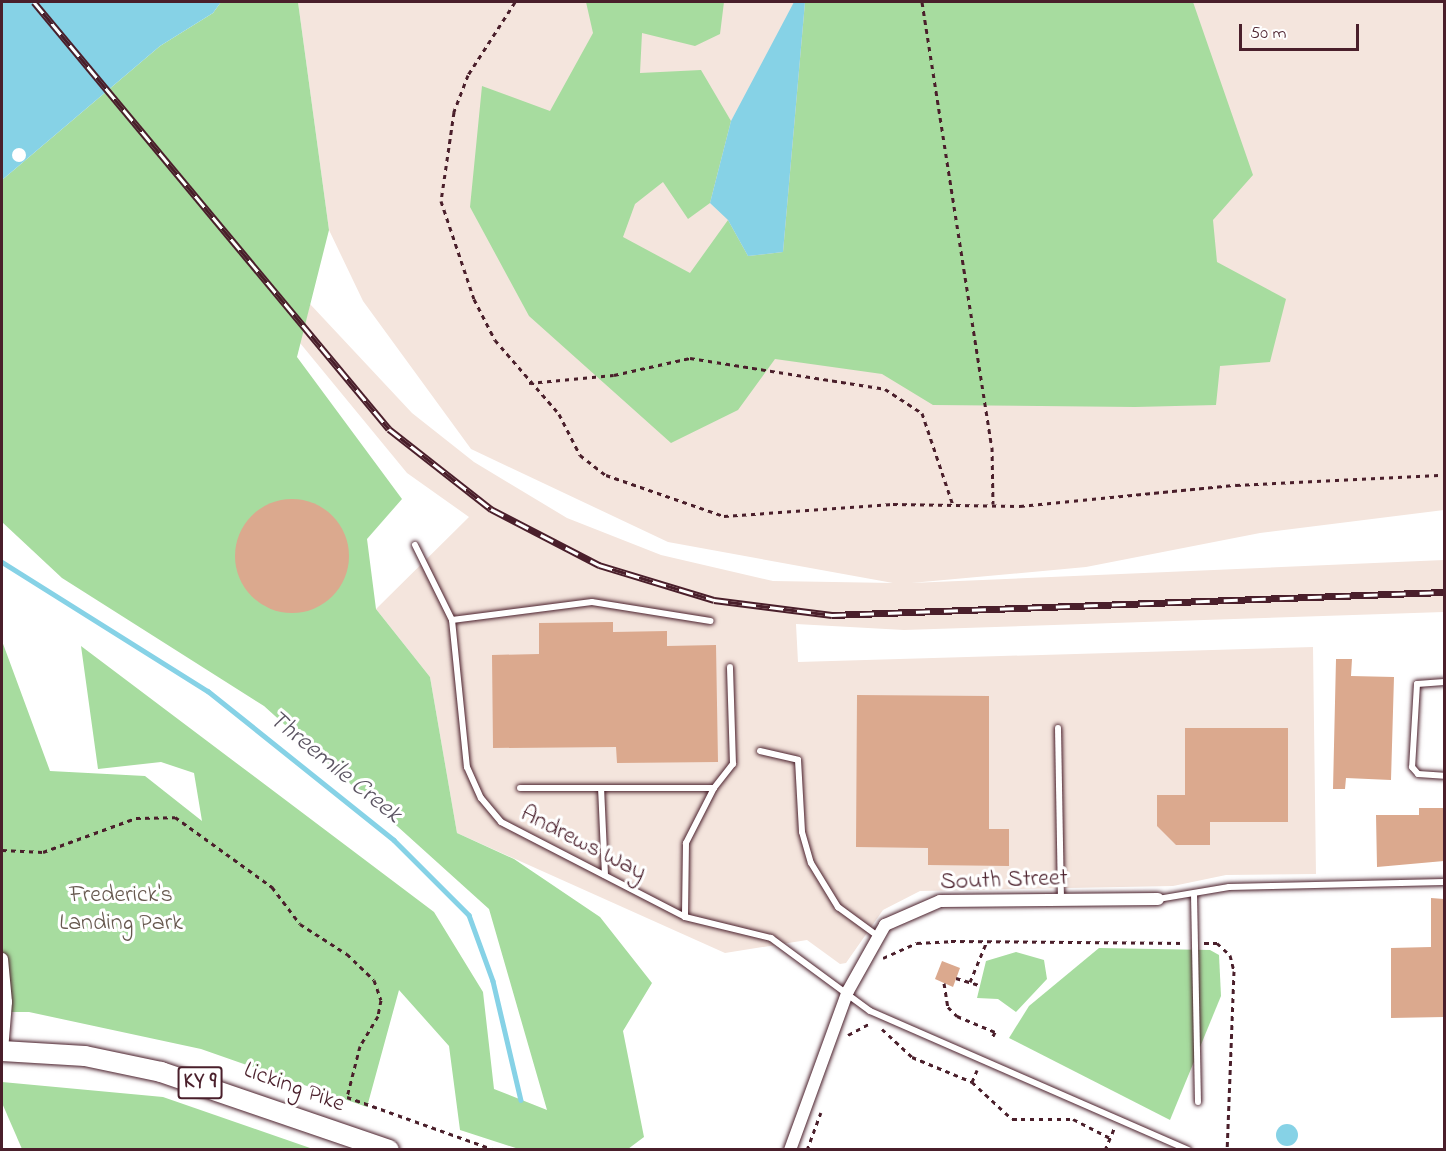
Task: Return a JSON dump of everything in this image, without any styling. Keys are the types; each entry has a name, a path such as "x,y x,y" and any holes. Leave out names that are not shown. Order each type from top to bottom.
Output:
{"main road":[{"name":"Licking Pike","path":"2,1051 84,1056 161,1072 221,1088 389,1149"}],"street":[{"name":"South Street","path":"790,1149 848,991 875,934 902,914 940,901 1158,899"},
{"path":"2,959 6,1002 2,1051"}],"lane":[{"name":"Andrews Way","path":"415,545 452,620 468,767 481,798 501,822 522,836 605,875 685,917 771,938 848,991 870,1011 1188,1149"},
{"path":"452,620 592,602 710,621"},
{"path":"685,917 686,843 714,788 733,764 730,667"},
{"path":"1444,682 1417,684 1412,767 1418,774 1444,776"},
{"path":"1058,728 1061,900"},
{"path":"760,751 798,760 802,832 811,863 838,907 875,934"},
{"path":"520,788 714,788"},
{"path":"601,788 605,875"},
{"path":"1158,899 1229,887 1444,882"},
{"path":"1194,894 1198,1102"}],"path":[{"path":"515,2 468,75 454,112 441,201 474,299 495,340 529,383 559,414 580,455 606,475 676,504 724,516 893,504 993,504 1444,475"},
{"path":"922,2 992,447 993,504"},
{"path":"529,383 614,375 690,358 885,389 922,413 953,505"},
{"path":"2,850 43,852 136,818 175,817 272,887 300,924 347,954 374,980 381,1000 378,1016 360,1046 347,1097 495,1149"},
{"path":"970,982 987,941"},
{"path":"877,961 917,943 987,941 1217,943 1230,955 1234,971 1227,1149"},
{"path":"956,978 979,985"},
{"path":"944,983 948,1007 957,1016 995,1032 992,1038"},
{"path":"844,1045 859,1001"},
{"path":"848,1034 864,1024 878,1026 912,1057 972,1082 1012,1119 1073,1119 1110,1138"},
{"path":"972,1082 978,1068"},
{"path":"807,1149 822,1108"},
{"path":"1105,1149 1119,1119"}],"shaded area":[{"path":"298,2 1444,2 1444,510 1260,533 1086,567 911,583 1444,560 1444,612 904,630 796,624 798,662 1313,647 1316,874 1226,875 1173,886 920,891 883,910 846,963 840,964 807,940 725,953 457,833 430,677 376,609 469,517 407,473 300,343 310,304 412,413 474,462 567,518 661,555 773,581 893,583 668,542 471,449 363,301 329,230"}],"green space":[{"name":"Frederick's Landing Park","path":"221,2 298,2 329,230 297,357 402,499 367,539 376,609 430,677 457,833 514,859 600,917 652,983 623,1031 644,1137 628,1149 522,1150 460,1130 449,1046 399,990 367,1107 201,1049 29,1012 2,1012 2,641 50,771 145,776 202,821 194,773 161,762 98,769 81,646 434,912 483,992 494,1089 547,1110 489,909 264,706 62,578 2,522 2,180 160,46 213,13"},
{"path":"586,2 724,2 720,34 695,46 642,33 640,73 701,70 731,121 710,203 688,219 663,182 635,204 623,237 690,273 728,220 748,256 783,252 805,2 1193,2 1253,175 1213,220 1217,262 1286,299 1270,362 1220,366 1216,405 1135,407 933,405 882,374 775,359 738,410 671,443 529,316 470,207 482,86 550,111 593,33"},
{"path":"1099,948 1210,950 1219,955 1221,996 1170,1120 1009,1038 1029,1006"},
{"path":"1016,952 1044,960 1047,979 1016,1012 998,999 977,998 986,961"},
{"path":"2,1082 163,1097 313,1149 22,1149 2,1103"}],"water":[{"path":"2,2 221,2 213,13 160,46 2,180"},
{"path":"794,2 805,2 783,252 748,256 728,220 710,203 731,121"},
{"path":"1287,1124 1295,1127 1298,1135 1295,1143 1287,1146 1279,1143 1276,1135 1279,1127"}],"pier":[{"path":"16,148 22,148 26,155 22,162 16,162 12,158 12,152"}],"building":[{"path":"292,499 314,503 333,515 345,534 349,556 345,578 333,597 314,609 292,613 270,609 251,597 239,578 235,556 239,534 251,515 270,503"},
{"path":"613,622 613,632 667,631 667,646 716,645 718,762 617,763 616,747 493,748 492,655 539,654 539,623"},
{"path":"1336,659 1352,659 1351,676 1394,677 1391,780 1346,778 1345,789 1333,789"},
{"path":"857,695 989,696 989,829 1009,829 1009,866 928,865 928,848 856,847"},
{"path":"1185,728 1288,728 1288,822 1210,822 1210,845 1176,845 1157,826 1157,795 1185,795"},
{"path":"1419,808 1444,808 1444,861 1377,867 1376,815 1419,815"},
{"path":"1431,898 1444,899 1444,1017 1391,1018 1391,948 1431,947"},
{"path":"942,961 960,968 953,987 935,979"}],"waterway":[{"name":"Threemile Creek","path":"2,562 208,691 394,840 469,915 493,981 521,1100"}],"railway":[{"path":"34,2 389,429 491,509 599,565 714,600 832,615 1444,592"}]}
